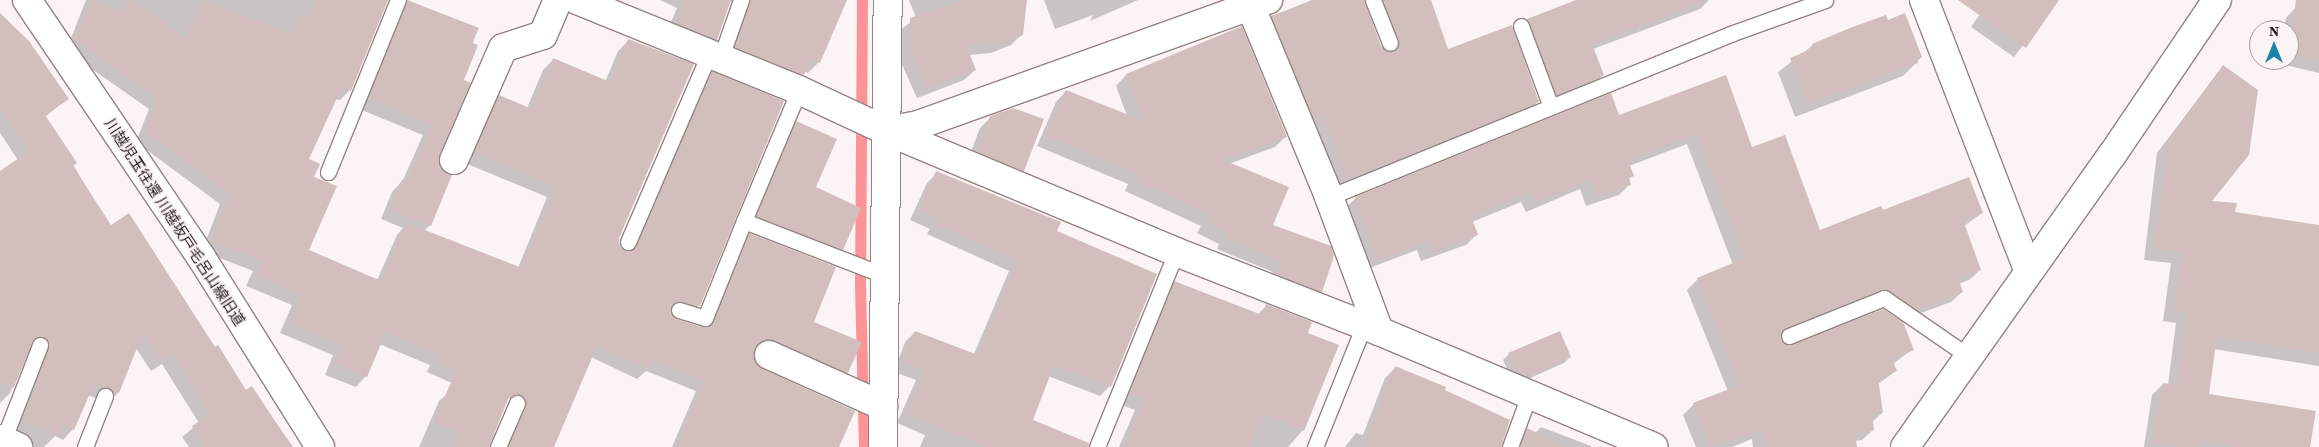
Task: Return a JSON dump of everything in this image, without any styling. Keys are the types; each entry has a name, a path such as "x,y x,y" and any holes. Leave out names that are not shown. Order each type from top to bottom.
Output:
{"street":[{"name":"川越児玉往還 川越坂戸毛呂山線旧道","path":"27,0 201,257 320,447"},
{"path":"454,160 503,48 543,35 558,0"},
{"path":"577,0 614,7 715,57 799,90 887,131 1176,252 1371,328 1654,447"},
{"path":"882,447 888,0"},
{"path":"1924,0 2028,269"},
{"path":"1905,447 2028,269 2112,155 2216,0"},
{"path":"887,131 918,125 1255,2 1329,197 1371,328"},
{"path":"769,355 882,406"}],"lane":[{"path":"328,172 398,0"},
{"path":"628,242 741,0"},
{"path":"1373,0 1390,43"},
{"path":"1329,197 1734,32 1825,0"},
{"path":"1521,26 1551,107"},
{"path":"679,310 705,318 799,90"},
{"path":"744,221 883,275"},
{"path":"1096,447 1176,252"},
{"path":"1789,336 1884,298 1968,356"},
{"path":"1315,447 1371,328"},
{"path":"7,442 40,346"},
{"path":"1510,447 1529,395"},
{"path":"85,447 105,396"},
{"path":"498,447 517,403"}],"building":[{"path":"93,0 121,11 130,0 133,0 186,38 202,0 292,34 301,13 308,17 316,0 388,0 351,91 342,87 309,159 320,164 314,177 337,186 309,250 381,281 407,223 522,268 556,187 474,152 499,95 532,109 553,58 610,82 628,39 694,64 619,238 620,247 625,251 637,246 712,71 784,101 700,306 677,301 672,304 670,312 676,319 702,327 711,325 749,233 836,267 814,322 862,342 848,373 775,341 759,343 753,356 763,369 855,411 839,447 677,447 705,381 653,360 648,370 597,346 554,447 508,447 526,406 525,398 516,394 508,399 489,447 452,447 458,432 434,421 456,371 436,362 439,355 386,332 367,377 334,364 342,345 290,323 301,295 256,276 262,261 211,241 230,194 145,131 158,99 75,40"},
{"path":"407,0 479,28 472,43 478,45 464,80 471,83 440,154 441,169 452,175 431,226 390,209 402,180 408,182 432,125 368,98"},
{"path":"686,0 731,0 717,40 676,23"},
{"path":"750,0 847,0 820,63 811,59 804,75 734,47"},
{"path":"964,0 1027,0 1023,35 1003,43 966,45 976,70 927,88 910,48 910,18"},
{"path":"1318,0 1364,0 1381,46 1389,52 1397,49 1399,44 1383,0 1431,0 1448,49 1512,25 1539,102 1348,179 1321,111 1316,124 1271,16"},
{"path":"1576,0 1701,0 1701,3 1592,44 1604,75 1556,95 1527,19"},
{"path":"1958,0 2059,0 2026,48"},
{"path":"2297,0 2319,0 2319,60 2299,56 2299,20 2293,20"},
{"path":"0,13 29,41 69,99 45,115 77,163 73,166 111,225 129,213 215,347 218,345 246,390 252,386 292,447 206,447 192,426 210,414 173,354 161,361 143,333 119,393 94,384 74,430 62,425 58,436 25,421 49,344 44,336 35,337 14,387 0,381 0,171 29,151 0,108"},
{"path":"1905,13 1922,57 1917,60 1918,63 1808,104 1790,58 1814,48 1812,44 1850,28 1886,15 1888,20"},
{"path":"1242,26 1287,137 1223,160 1289,187 1273,225 1331,246 1334,256 1322,292 1277,275 1283,261 1227,239 1229,233 1207,222 1210,215 1135,180 1138,174 1047,136 1066,90 1144,121 1126,74"},
{"path":"2223,65 2258,90 2249,155 2212,201 2237,203 2235,212 2319,225 2319,353 2217,337 2209,394 2316,411 2310,447 2236,447 2200,441 2200,447 2182,447 2153,442 2163,383 2177,385 2187,312 2174,310 2182,252 2155,249 2168,140"},
{"path":"1726,75 1752,147 1785,135 1820,230 1881,206 1883,210 1969,177 1983,213 1963,220 1981,270 1958,278 1963,292 1916,309 1889,290 1881,289 1781,331 1781,340 1788,345 1883,309 1903,322 1914,350 1892,359 1897,371 1878,378 1883,413 1872,414 1874,430 1855,433 1857,447 1765,447 1763,429 1711,447 1693,403 1740,385 1697,278 1745,258 1697,134 1628,160 1634,176 1629,178 1631,185 1597,196 1591,180 1536,202 1532,192 1471,216 1478,235 1432,252 1428,241 1378,260 1361,216 1355,197 1611,93 1619,115"},
{"path":"1013,108 1044,119 1024,171 977,152 990,116"},
{"path":"796,121 837,139 816,187 861,208 843,250 756,216"},
{"path":"936,171 1061,222 1057,231 1157,274 1111,387 1054,365 1033,420 1089,443 1088,447 986,447 906,413 925,370 903,362 915,331 978,355 1018,261 936,224 939,219 919,210"},
{"path":"1174,281 1262,315 1266,304 1312,322 1308,333 1339,345 1304,431 1263,413 1249,447 1125,447 1145,399 1129,393"},
{"path":"1560,331 1571,357 1527,377 1517,372 1508,353"},
{"path":"1395,366 1446,387 1445,390 1510,420 1501,447 1364,447"},
{"path":"1527,428 1567,447 1520,447"}],"waterway":[{"path":"862,0 860,285 864,447"}]}
